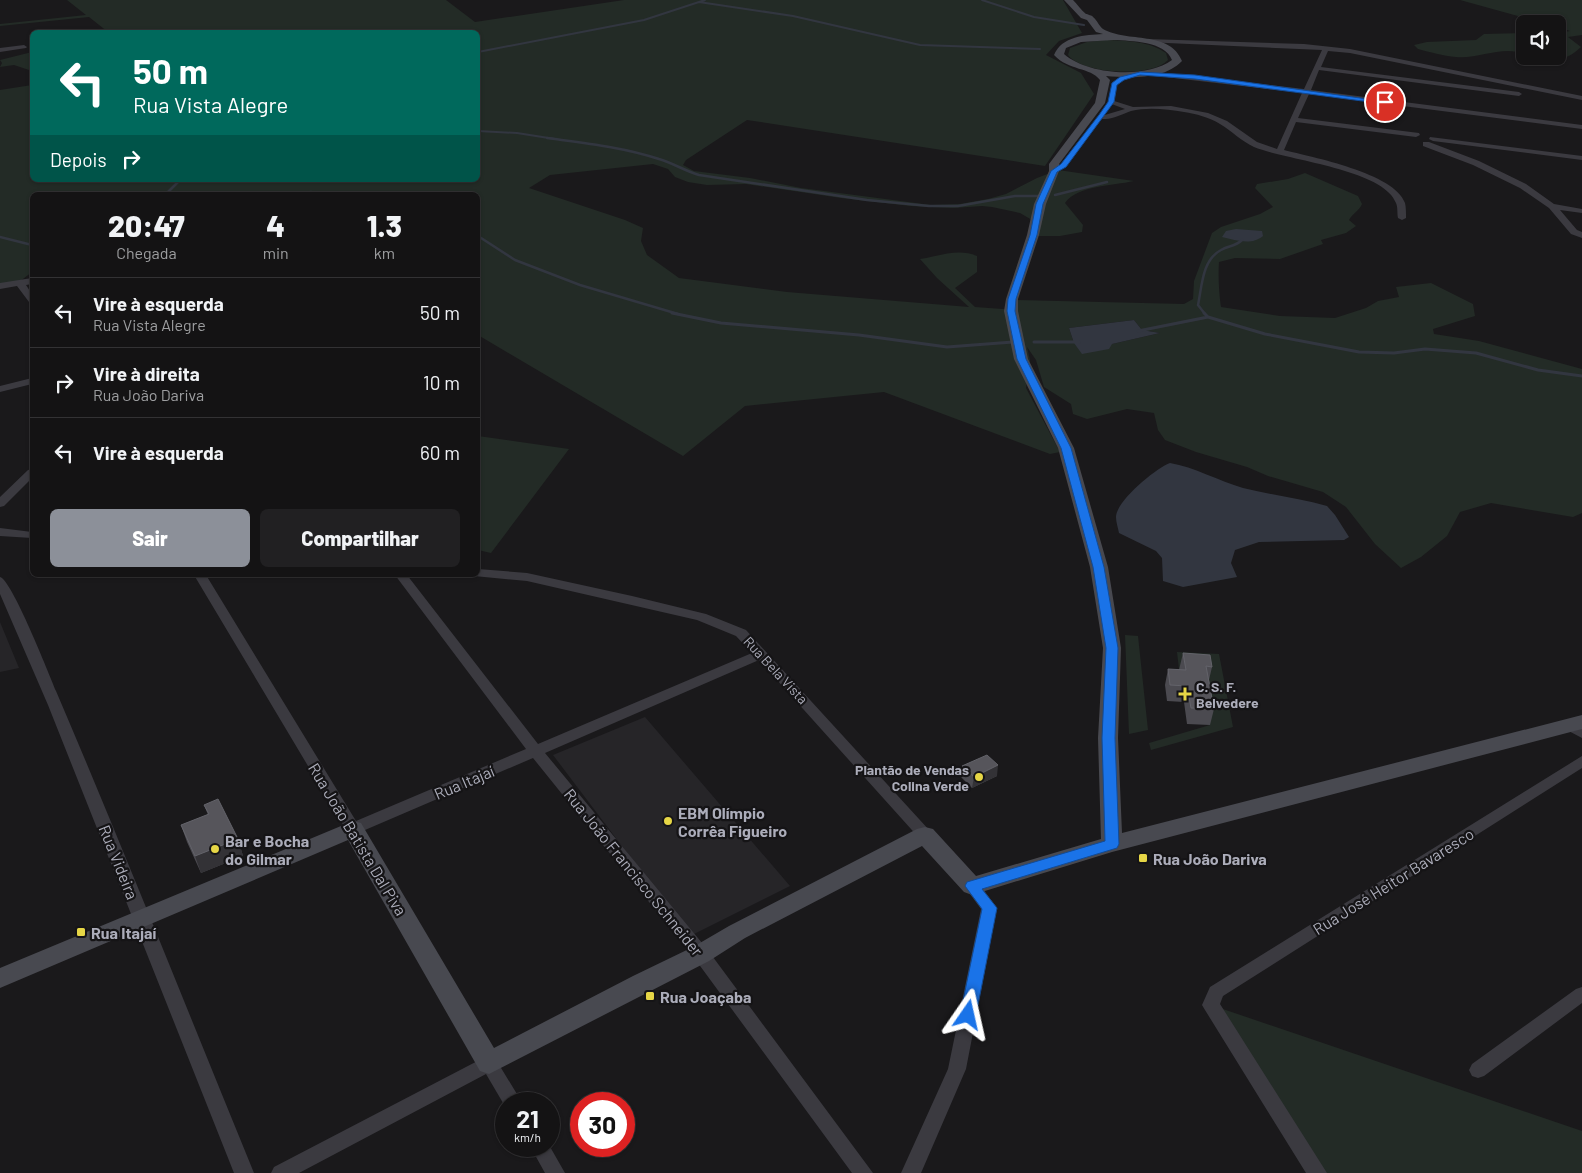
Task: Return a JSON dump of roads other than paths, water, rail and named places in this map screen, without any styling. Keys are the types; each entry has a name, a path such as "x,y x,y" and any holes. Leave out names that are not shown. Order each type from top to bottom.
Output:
{"street":[{"path":"1068,0 1084,16 1090,18 1096,28 1102,32 1122,38 1147,42 1326,48 1384,57 1582,98"},
{"path":"1084,16 1081,18 1089,31 1087,38 1062,47 1059,55 1073,65 1095,71 1195,77 1582,127"},
{"path":"1082,40 1122,38"},
{"path":"1147,42 1171,50 1176,56 1175,64 1180,70 1195,77"},
{"path":"1171,50 1174,46 1188,43"},
{"path":"0,50 24,47"},
{"path":"1278,152 1326,48"},
{"path":"1054,171 1063,166 1102,117 1111,102 1113,86 1116,82 1168,68 1175,64"},
{"path":"1317,68 1519,94"},
{"path":"1095,71 1105,80 1100,103 1054,164 1054,171 1040,204 1034,235 1012,299 1011,311 1022,359 1066,448 1098,567 1112,648 1108,738 1112,844"},
{"path":"1111,102 1133,109"},
{"path":"1102,117 1133,109 1166,108 1205,115 1222,122 1247,140 1278,152 1337,166 1375,180 1389,189 1399,199 1403,209 1402,218"},
{"path":"1294,119 1348,126 1430,142 1582,158"},
{"path":"1430,142 1501,174 1534,193 1552,206 1574,232 1582,235"},
{"path":"1552,206 1582,211"},
{"path":"0,286 30,280"},
{"path":"19,282 30,297"},
{"path":"0,390 30,382"},
{"path":"0,504 30,474"},
{"path":"0,532 30,535"},
{"name":"Rua Bela Vista","path":"480,573 527,577 701,617 741,633 972,886"},
{"name":"Rua João Batista Dal Piva","path":"201,577 353,829 507,1092"},
{"name":"Rua João Francisco Schneider","path":"403,577 536,752 701,954 863,1173"},
{"name":"Rua Videira","path":"0,581 16,613 244,1173"},
{"name":"Rua Itajaí","path":"0,978 536,752 762,654"},
{"path":"911,1173 957,1069 989,908 972,886 1112,844 1577,727"},
{"name":"Rua José Heitor Bavaresco","path":"1317,1173 1210,1005 1216,992 1582,762"},
{"path":"281,1173 925,835"},
{"path":"1478,1070 1582,994"},
{"path":"546,1157 555,1173"}],"waterway":[{"path":"480,52 644,20 705,0"},
{"path":"982,0 1034,17 1084,25"},
{"path":"699,2 793,16 920,45 1040,49"},
{"path":"480,131 517,133 555,139"},
{"path":"547,138 632,151 699,175 867,200 929,206 958,206 1015,196 1042,196"},
{"path":"168,192 178,182"},
{"path":"1055,195 1107,182"},
{"path":"0,237 30,244"},
{"path":"480,237 515,260 580,285 678,314"},
{"path":"1205,314 1198,305 1206,267 1215,254 1242,240"},
{"path":"672,313 721,323 859,335 947,347 1013,342"},
{"path":"1205,314 1208,317"},
{"path":"1138,331 1208,317"},
{"path":"1208,317 1265,334 1359,352 1394,353 1425,349 1476,353 1538,370 1582,376"},
{"path":"1034,342 1079,342"}],"place":[{"name":"C. S. F. Belvedere","path":"1185,694"},
{"name":"Plantão de Vendas Colina Verde","path":"979,777"},
{"name":"EBM Olímpio Corrêa Figueiro","path":"668,821"},
{"name":"Bar e Bocha do Gilmar","path":"215,849"},
{"name":"Rua João Dariva","path":"1143,858"},
{"name":"Rua Itajaí","path":"81,932"},
{"name":"Rua Joaçaba","path":"650,996"}]}
